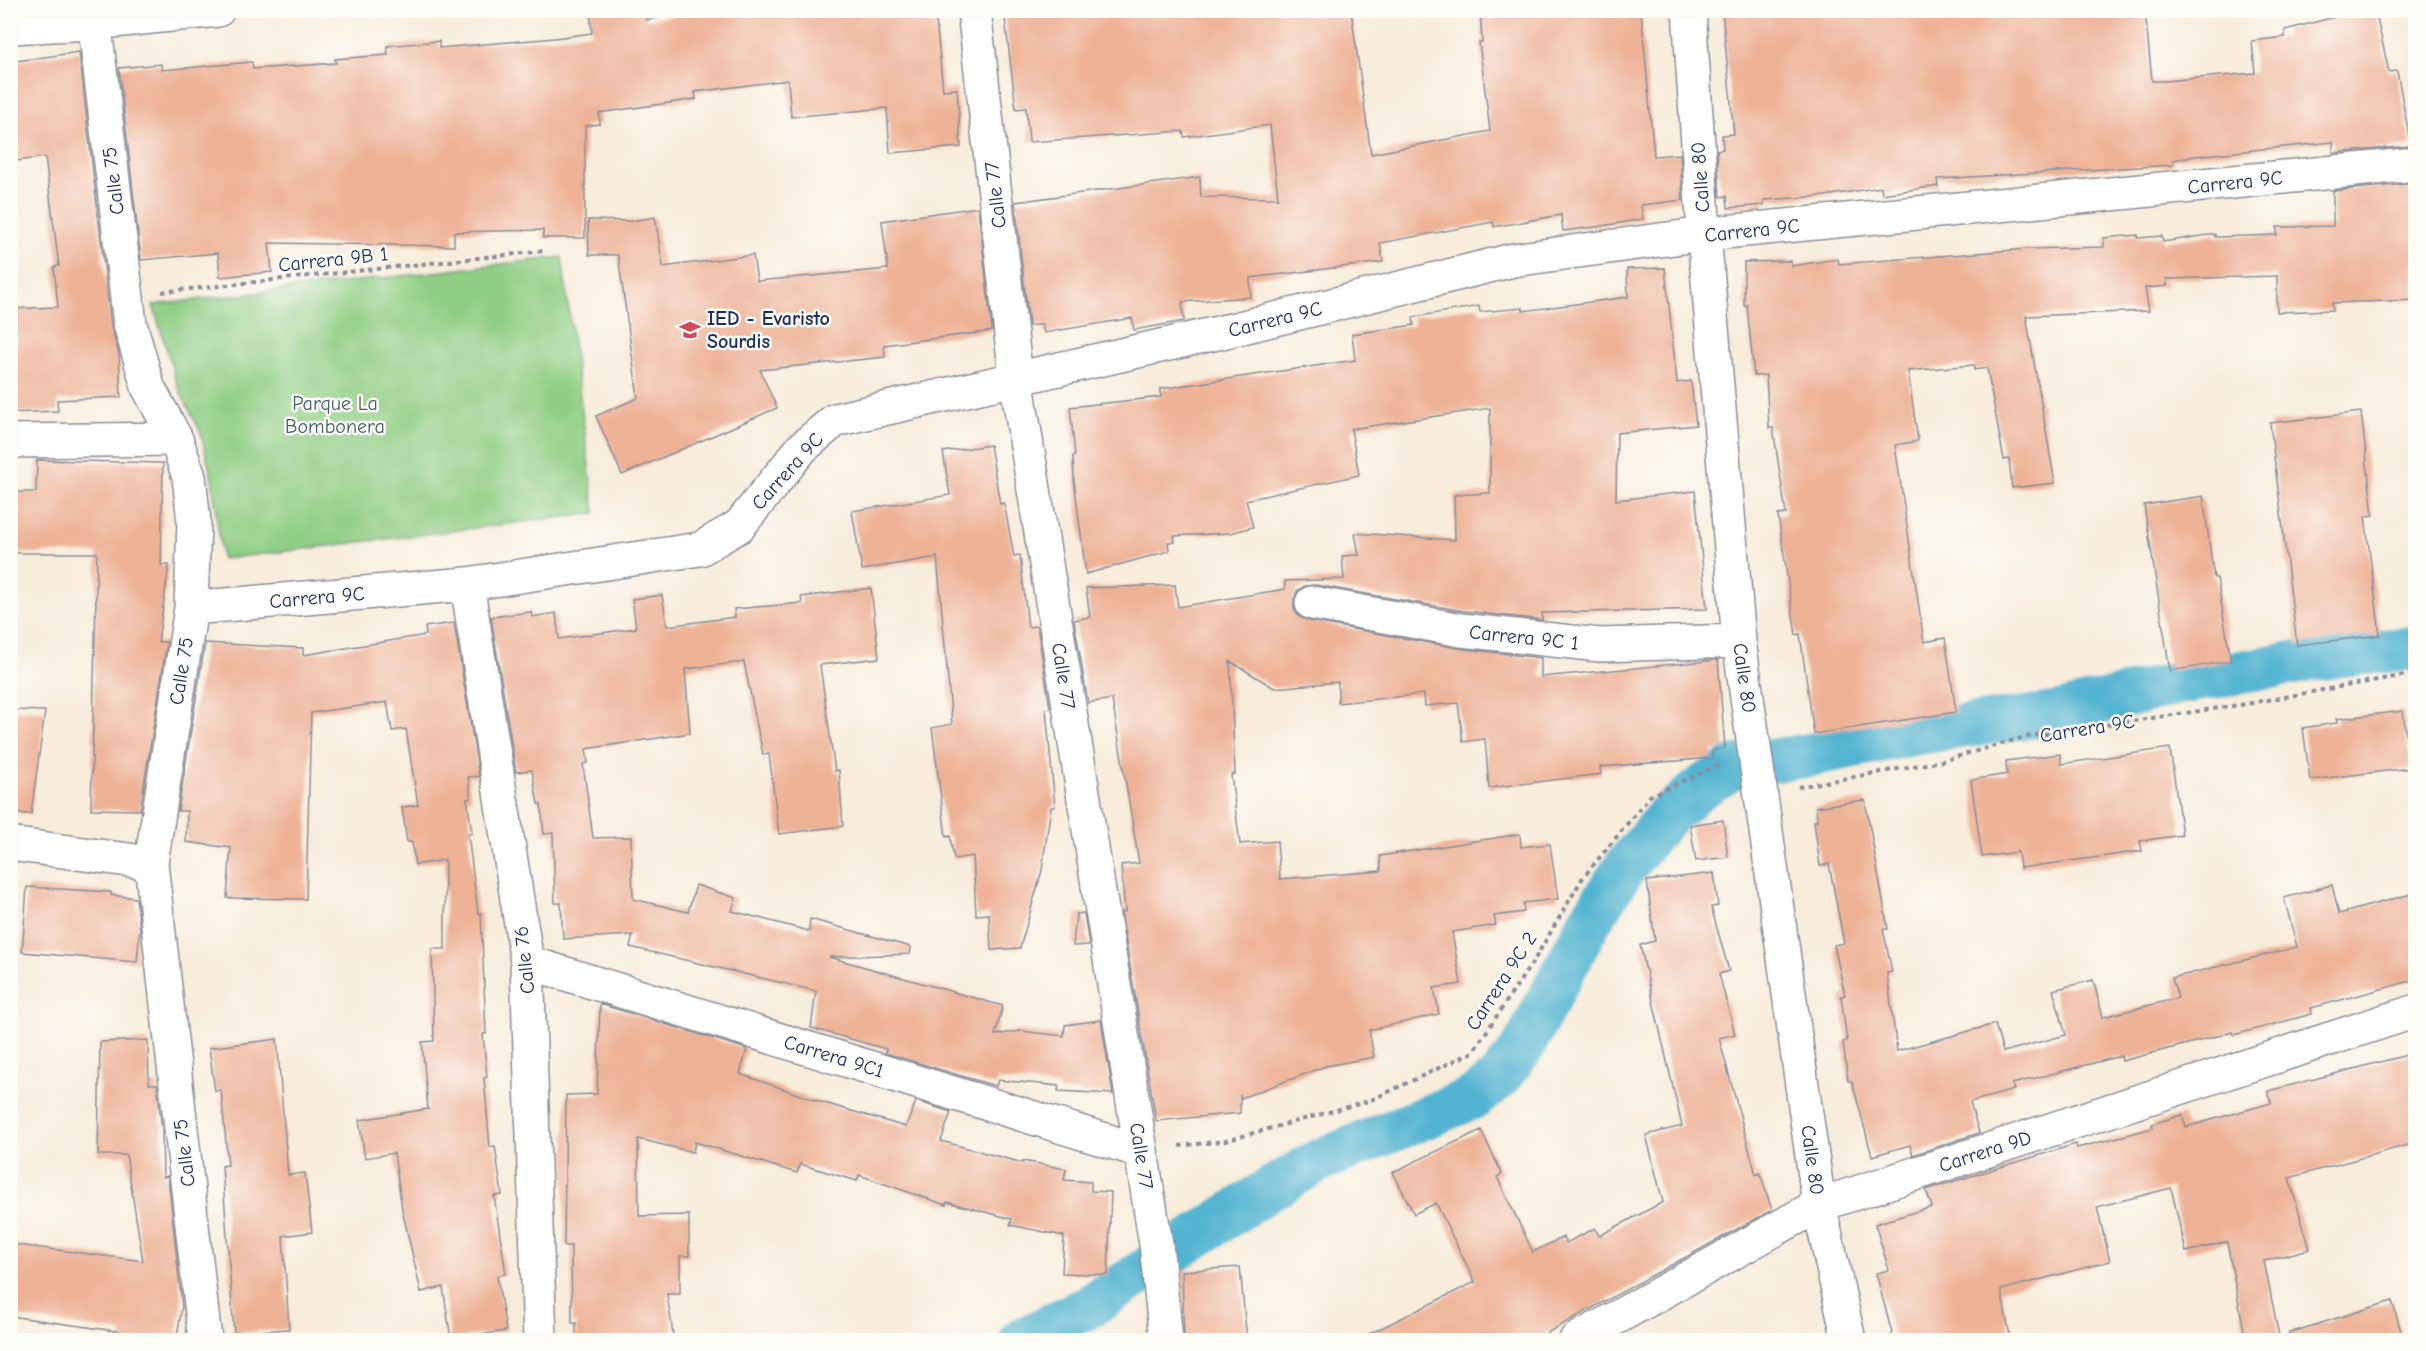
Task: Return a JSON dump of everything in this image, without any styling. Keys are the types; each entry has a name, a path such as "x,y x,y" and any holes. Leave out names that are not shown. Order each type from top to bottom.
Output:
{"street":[{"path":"10,27 93,16 218,10"},
{"name":"Calle 77","path":"974,10 1016,378 1156,1244 1163,1294 1166,1341"},
{"name":"Calle 80","path":"1689,10 1704,234 1740,641 1819,1205 1849,1341"},
{"name":"Calle 75","path":"93,16 130,324 148,387 176,439 189,477 194,522 191,608 151,863 206,1341"},
{"name":"Carrera 9C","path":"191,608 467,584 700,549 739,526 802,448 835,420 1235,329 1513,260 1704,234 2415,164"},
{"path":"10,441 176,439"},
{"name":"Calle 76","path":"467,584 527,962 540,1341"},
{"name":"Carrera 9C 1","path":"1312,603 1461,630 1600,645 1740,641"},
{"path":"10,844 151,863"},
{"name":"Carrera 9C1","path":"527,962 1141,1151"},
{"name":"Carrera 9D","path":"1576,1341 1819,1205 2415,1011"}],"path":[{"name":"Carrera 9B 1","path":"127,296 543,251"},
{"name":"Carrera 9C","path":"1762,795 1942,760 2025,737 2246,704 2415,673"},
{"name":"Carrera 9C 2","path":"1141,1151 1225,1141 1369,1101 1473,1052 1536,957 1582,879 1650,796 1756,753"}],"green space":[{"name":"Parque La Bombonera","path":"562,257 595,513 222,559 212,479 201,433 178,387 153,305"}],"building":[{"path":"590,10 645,10 646,20 708,10 935,10 943,90 957,89 961,147 890,153 887,108 791,117 788,80 695,92 696,99 599,113 600,124 585,126 585,238 543,238 543,230 454,232 454,246 269,243 272,272 220,277 218,253 141,260 119,68 161,64 162,70 252,62 253,69 336,63 335,59 388,55 387,46 439,41 439,48 555,38 592,33"},
{"path":"1004,10 1351,10 1371,154 1490,131 1479,42 1482,42 1480,10 1641,10 1654,156 1680,154 1683,200 1641,205 1643,219 1596,227 1563,231 1561,215 1494,227 1493,222 1380,243 1383,262 1250,278 1251,297 1182,302 1184,321 1134,330 1132,318 1044,333 1042,324 1029,326 1015,202 1200,177 1201,197 1278,198 1270,125 1184,137 1183,131 1029,142 1026,108 1016,109"},
{"path":"1722,10 2145,10 2152,81 2165,81 2255,73 2252,41 2285,37 2285,30 2361,10 2375,10 2389,72 2397,71 2411,146 2333,153 2333,142 2195,156 2173,160 2173,165 1937,179 1938,186 1882,194 1881,187 1825,196 1764,200 1764,205 1728,208 1727,196 1720,197 1717,150 1723,149 1722,135 1734,134"},
{"path":"79,52 111,326 119,354 121,397 57,400 58,411 10,413 10,309 58,307 54,267 59,266 45,157 10,162 10,62"},
{"path":"2415,183 2415,300 2332,303 2333,310 2277,312 2277,276 2166,279 2167,286 2145,288 2149,311 2026,316 2055,483 2012,488 2009,459 2004,460 1987,368 1974,370 1974,365 1908,371 1918,441 1895,445 1924,642 1945,638 1956,712 1814,734 1800,634 1796,635 1778,515 1786,514 1773,428 1769,428 1766,375 1754,376 1747,305 1744,305 1744,262 1791,261 1791,266 1838,259 1839,264 2027,249 2104,247 2104,238 2138,235 2138,238 2162,236 2163,242 2215,234 2215,237 2277,235 2277,227 2333,226 2333,191"},
{"path":"978,207 992,331 884,345 885,357 760,370 777,408 622,475 596,416 638,398 618,255 589,255 588,220 632,221 655,217 663,267 753,255 757,281 888,269 882,221"},
{"path":"1665,268 1677,383 1691,381 1696,425 1617,433 1616,500 1695,491 1707,609 1542,613 1542,620 1464,611 1315,585 1305,586 1297,591 1294,609 1299,617 1309,621 1458,648 1541,658 1541,677 1718,660 1725,748 1712,751 1713,758 1600,767 1601,774 1489,788 1485,739 1463,742 1458,703 1425,706 1424,694 1338,703 1338,682 1274,688 1230,661 1235,774 1231,775 1240,844 1277,841 1280,879 1381,871 1380,856 1520,834 1521,847 1550,844 1558,899 1523,903 1524,912 1494,916 1496,925 1452,932 1461,984 1434,988 1439,1014 1369,1030 1374,1057 1326,1066 1241,1098 1240,1095 1240,1113 1156,1121 1121,912 1125,912 1121,865 1139,863 1112,699 1088,703 1074,620 1090,617 1086,588 1175,585 1178,607 1285,589 1285,581 1344,579 1342,556 1359,555 1355,533 1455,540 1454,495 1490,493 1490,408 1351,429 1359,475 1246,500 1253,527 1231,533 1174,536 1175,542 1168,542 1169,551 1086,574 1074,480 1073,456 1075,456 1070,407 1161,397 1160,389 1355,360 1352,334 1414,325 1413,317 1479,306 1480,312 1523,308 1523,311 1628,297 1627,269"},
{"path":"2361,412 2373,515 2365,516 2380,635 2297,645 2270,423"},
{"path":"990,445 1000,504 1004,503 1014,556 1020,555 1028,627 1037,626 1050,708 1046,709 1055,807 1051,807 1042,870 1020,948 991,950 989,914 976,915 973,856 954,859 950,836 946,837 932,728 952,724 937,557 862,570 852,511 950,495 943,452"},
{"path":"37,460 163,463 161,565 169,565 158,642 167,642 140,810 91,809 97,553 10,553 10,492 36,492"},
{"path":"2203,496 2214,578 2217,578 2231,661 2170,671 2144,505"},
{"path":"871,588 879,658 820,665 835,771 839,770 843,826 779,834 769,754 763,755 744,662 685,669 690,733 586,749 588,763 583,764 593,838 631,837 633,899 688,912 696,885 736,898 732,911 809,931 810,919 911,947 910,954 829,957 1003,1006 995,1035 1020,1031 1064,1036 1065,1025 1101,1020 1113,1094 1058,1091 1059,1086 998,1080 996,1086 885,1053 886,1049 811,1028 816,991 630,947 633,935 563,939 561,903 555,903 553,833 544,834 541,804 538,804 532,770 516,772 491,617 531,612 532,617 556,613 559,639 636,628 632,599 662,595 667,626 735,617 734,609 802,603 801,597"},
{"path":"454,623 479,776 468,777 471,798 467,799 472,833 468,834 478,913 481,913 486,1034 483,1034 487,1077 484,1078 490,1147 495,1146 502,1195 494,1196 506,1274 497,1276 506,1331 451,1339 443,1287 421,1292 402,1209 394,1153 365,1158 359,1120 428,1109 422,1042 434,1041 432,949 445,949 445,860 415,865 412,842 407,842 402,807 418,805 406,729 392,731 387,702 311,713 306,899 227,898 231,848 186,842 187,811 178,811 205,643 303,648 303,655 426,635 425,627"},
{"path":"10,710 45,711 31,814 10,813"},
{"path":"2403,711 2411,768 2310,780 2303,728 2337,723 2336,719"},
{"path":"2170,748 2182,835 2140,841 2142,851 2020,868 2018,852 1982,857 1971,780 2007,774 2006,761 2060,754 2061,764"},
{"path":"1865,800 1888,929 1883,929 1892,972 1887,973 1897,1051 1995,1024 2003,1052 2066,1035 2053,990 2093,980 2103,1017 2178,998 2172,978 2297,947 2284,898 2332,885 2339,914 2415,893 2415,980 2311,1008 2312,1014 2234,1035 2233,1032 2122,1061 2121,1056 2012,1084 2014,1090 1970,1102 1979,1133 1913,1155 1910,1145 1872,1156 1852,1081 1848,1081 1843,1042 1847,1041 1841,996 1845,995 1834,945 1844,943 1829,864 1820,866 1814,821 1817,821 1816,807"},
{"path":"1723,820 1728,857 1696,861 1690,825"},
{"path":"1714,873 1718,906 1711,907 1729,971 1719,974 1735,1034 1719,1038 1756,1175 1760,1173 1772,1210 1532,1341 1355,1341 1475,1282 1436,1203 1414,1214 1393,1172 1481,1130 1502,1174 1497,1177 1533,1252 1563,1237 1566,1243 1595,1228 1599,1236 1663,1202 1646,1135 1682,1126 1640,945 1655,941 1647,881"},
{"path":"27,887 111,892 111,895 136,898 140,929 137,962 22,952"},
{"path":"1084,913 1089,945 1073,946 1076,914"},
{"path":"600,1004 747,1049 740,1074 821,1102 906,1127 916,1101 951,1112 941,1141 1023,1163 1023,1161 1066,1169 1064,1180 1091,1182 1091,1191 1111,1192 1108,1275 1062,1273 1064,1236 1010,1225 1012,1219 947,1202 946,1205 859,1175 857,1181 800,1164 797,1173 695,1142 693,1152 638,1139 639,1216 689,1215 689,1256 680,1256 680,1294 667,1294 674,1341 576,1341 576,1323 572,1323 571,1246 564,1246 566,1095 597,1094"},
{"path":"277,1039 288,1175 305,1173 312,1232 283,1236 289,1329 234,1333 222,1166 228,1165 221,1090 215,1091 209,1048"},
{"path":"148,1040 149,1084 157,1084 162,1131 163,1177 168,1176 182,1307 176,1341 121,1341 122,1332 10,1316 10,1244 143,1261 126,1155 98,1155 100,1042"},
{"path":"2415,1053 2415,1143 2289,1178 2310,1249 2264,1261 2280,1341 2246,1341 2227,1242 2186,1252 2171,1188 2097,1207 2110,1261 2001,1290 2011,1341 1894,1341 1876,1273 1889,1270 1875,1224 1932,1207 1926,1190 2076,1144 2077,1148 2153,1128 2152,1124 2182,1115 2186,1127 2271,1103 2268,1091"},
{"path":"1240,1267 1247,1341 1184,1341 1182,1271"},
{"path":"2392,1301 2404,1341 2290,1341 2289,1333"}],"waterway":[{"path":"1021,1340 1090,1306 1265,1192 1316,1162 1475,1097 1497,1080 1522,1049 1591,919 1627,864 1667,816 1702,787 1736,766 1810,755 1923,732 2059,713 2178,683 2339,655 2416,648"}],"place":[{"name":"IED - Evaristo Sourdis","path":"690,330"}]}
